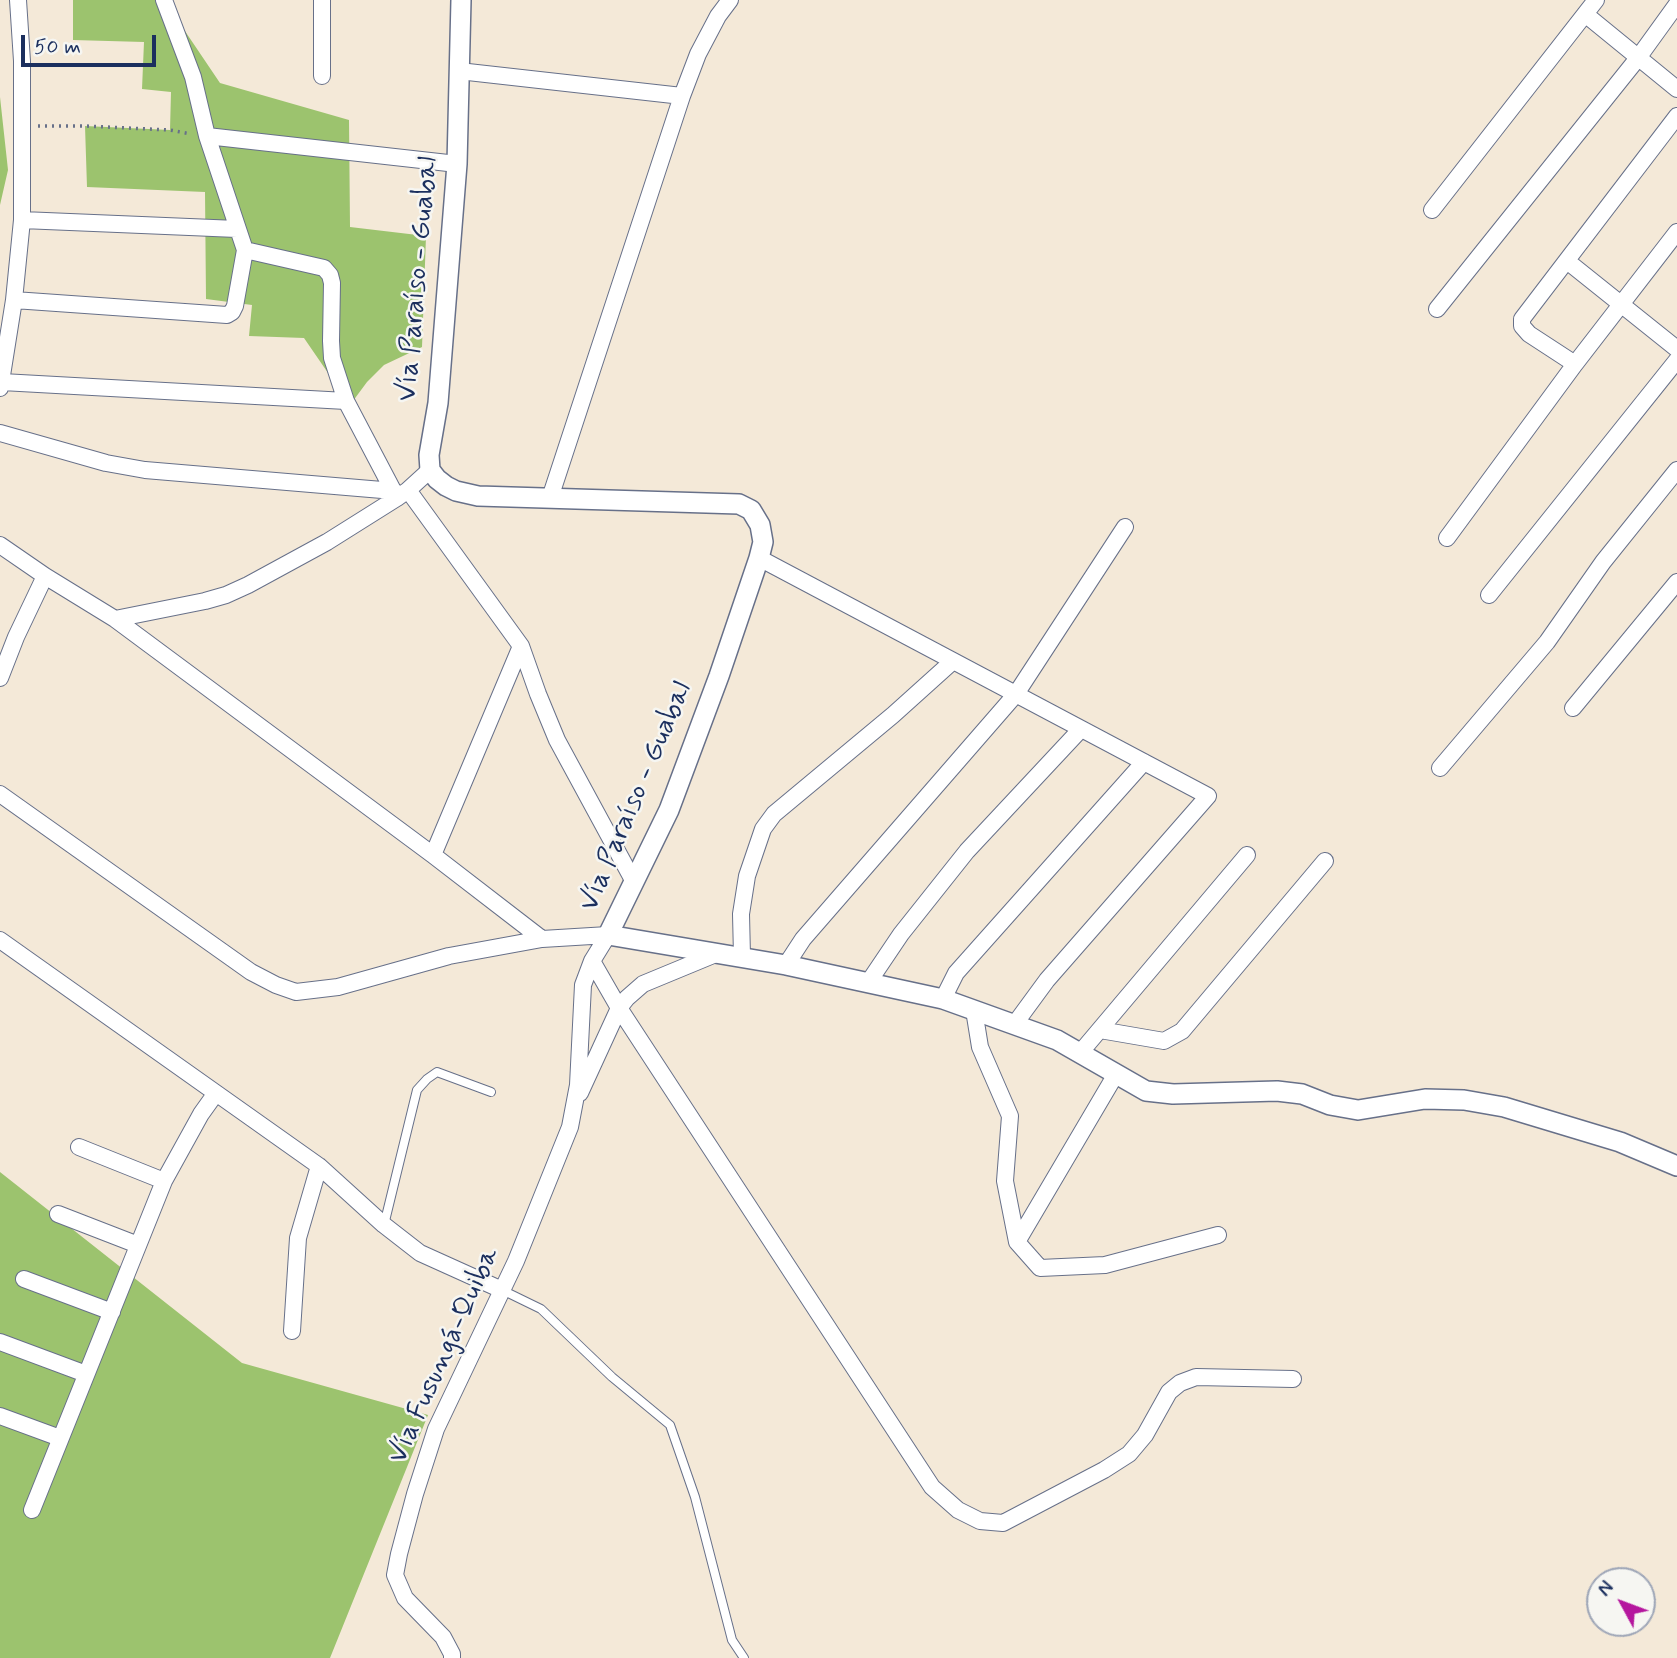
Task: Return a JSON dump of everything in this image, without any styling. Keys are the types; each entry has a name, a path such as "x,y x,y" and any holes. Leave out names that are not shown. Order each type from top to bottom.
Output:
{"street":[{"path":"18,0 22,61 22,220 8,278 14,300 2,357 1,385 346,401"},
{"path":"14,300 227,315 235,306 244,250 207,136 192,78 164,0"},
{"path":"322,0 322,76"},
{"name":"Vía Paraíso - Guabal","path":"461,0 457,164 438,403 429,455 430,470 437,480 456,491 478,496 739,504 751,510 760,525 763,542 719,676 669,810 608,935 742,956 943,999 1056,1040 1146,1091 1173,1094 1277,1091 1302,1094 1330,1105 1358,1110 1425,1099 1464,1100 1504,1107 1620,1142 1677,1166"},
{"path":"550,498 682,96 698,54 718,16 730,0"},
{"path":"1432,210 1596,0"},
{"path":"1437,309 1638,58 1677,4"},
{"path":"1585,14 1677,89"},
{"path":"459,71 682,96"},
{"path":"1575,364 1529,334 1522,327 1522,320 1677,116"},
{"path":"207,136 457,164"},
{"path":"22,220 237,229"},
{"path":"1447,538 1575,364 1677,232"},
{"path":"244,250 324,268 330,275 331,349 346,401 400,493 521,646 557,740 634,882"},
{"path":"1567,261 1677,348"},
{"path":"1489,595 1677,360"},
{"path":"0,433 106,463 145,470 400,493"},
{"path":"115,619 226,595 327,542 430,470"},
{"path":"1440,768 1547,642 1603,562 1677,470"},
{"path":"786,965 803,939 1016,694 1125,527"},
{"path":"0,545 115,619 542,939"},
{"path":"759,558 1208,796 1047,980 1014,1025"},
{"path":"0,678 45,576"},
{"path":"1573,708 1677,582"},
{"path":"433,855 521,646"},
{"path":"742,956 741,914 747,876 763,829 774,814 953,661"},
{"path":"868,983 901,934 967,851 1081,729"},
{"path":"943,999 956,973 1144,762"},
{"path":"0,794 251,972 296,992 338,987 449,956 542,939 608,935"},
{"path":"1080,1053 1247,855"},
{"path":"1100,1030 1164,1041 1182,1031 1325,861"},
{"path":"575,1105 583,985 592,961 608,935"},
{"path":"0,940 319,1166 384,1225 420,1253 502,1290"},
{"path":"575,1105 619,1008 627,998 643,984 718,953"},
{"path":"592,961 619,1008 932,1487 958,1510 980,1521 1003,1523 1104,1470 1129,1454 1145,1435 1169,1392 1180,1383 1196,1377 1293,1379"},
{"path":"974,1010 980,1047 1010,1116 1005,1181 1017,1242 1040,1268 1105,1265 1218,1235"},
{"path":"1017,1242 1116,1074"},
{"path":"32,1510 164,1181 201,1114 216,1093"},
{"name":"Vía Fusungá-Quiba","path":"452,1658 443,1637 405,1598 395,1575 398,1554 436,1429 516,1261 570,1127 575,1105"},
{"path":"79,1147 164,1181"},
{"path":"292,1331 298,1238 319,1166"},
{"path":"58,1214 138,1245"},
{"path":"24,1279 112,1312"},
{"path":"0,1342 86,1374"},
{"path":"0,1416 60,1438"}],"lane":[{"path":"384,1225 417,1090 437,1072 491,1092"},
{"path":"502,1290 541,1309 612,1377 670,1425 695,1497 732,1640 744,1658"}],"path":[{"path":"22,126 170,130 207,136"}],"green space":[{"path":"73,0 164,0 220,83 349,120 350,227 426,236 422,347 384,365 350,405 304,338 249,336 252,305 206,299 205,192 87,187 85,126 170,130 171,92 142,89 144,42 73,40"},
{"path":"0,97 8,170 0,205"},
{"path":"0,1172 242,1363 428,1415 330,1658 0,1658"}]}
